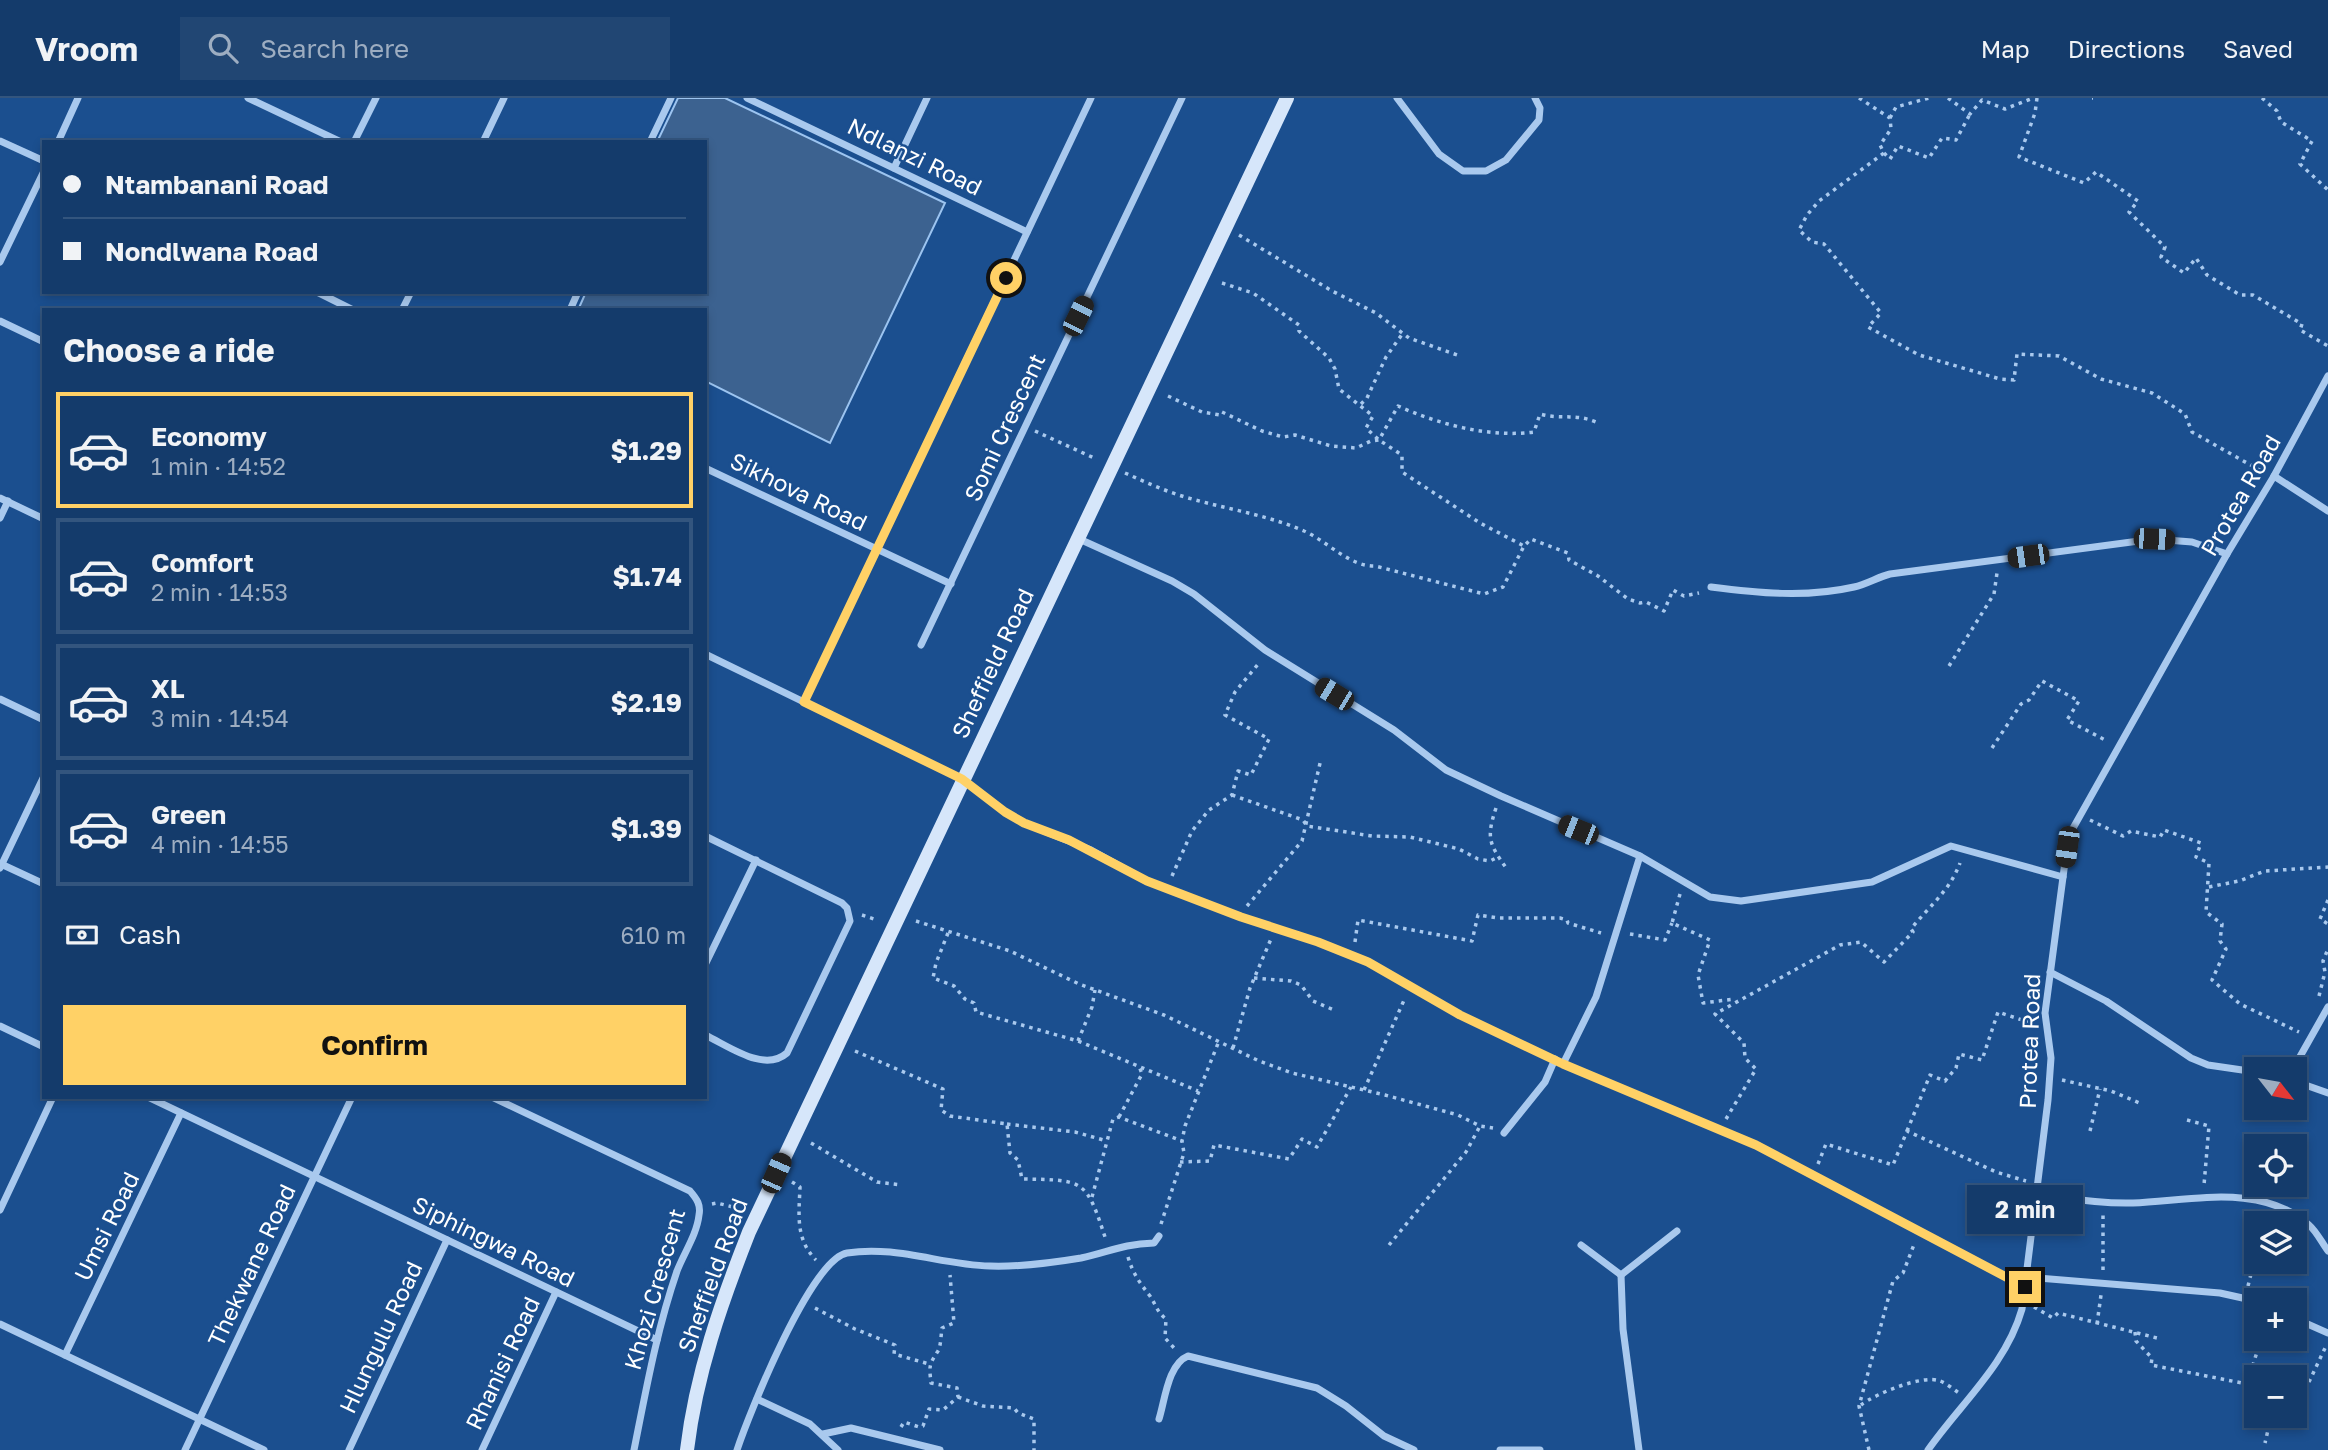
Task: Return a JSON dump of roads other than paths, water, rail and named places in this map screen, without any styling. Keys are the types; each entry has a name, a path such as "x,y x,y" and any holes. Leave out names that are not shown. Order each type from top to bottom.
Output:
{"street":[{"path":"59,140 78,98"},
{"path":"248,98 337,140"},
{"path":"355,140 376,98"},
{"path":"484,140 504,98"},
{"path":"651,140 671,98"},
{"name":"Ndlanzi Road","path":"747,98 1027,232"},
{"path":"894,168 927,98"},
{"path":"804,702 1091,98"},
{"name":"Somi Crescent","path":"921,645 1182,98"},
{"name":"Sheffield Road","path":"687,1450 696,1392 712,1334 749,1232 1287,98"},
{"path":"1397,98 1439,154 1463,171 1486,171 1506,160 1539,120 1540,108 1535,98"},
{"path":"0,141 42,161"},
{"path":"0,262 42,175"},
{"path":"321,294 350,308"},
{"path":"0,321 42,341"},
{"name":"Protea Road","path":"1928,1450 2001,1359 2011,1343 2023,1300 2050,1077 2051,1058 2045,1013 2067,847 2079,813 2274,476 2328,376"},
{"name":"Sikhova Road","path":"707,469 876,550"},
{"path":"2274,476 2328,511"},
{"path":"0,498 42,518"},
{"path":"0,519 8,502"},
{"path":"1077,538 1172,581 1194,594 1265,650 1394,730 1446,770 1640,856 1719,900 1741,901 1872,882 1951,846 2063,877"},
{"path":"1710,587 1784,594 1818,592 1862,585 1890,574 2154,539 2192,542 2227,554"},
{"path":"876,550 950,583"},
{"path":"707,655 962,779 1024,823 1069,840 1134,875 1241,917 1355,957 1460,1015 1563,1064 1723,1130 1815,1174 1912,1229 1954,1247 2025,1287"},
{"path":"0,699 42,719"},
{"path":"42,780 1,865 42,883"},
{"path":"707,837 842,904 847,908 850,920 787,1053 774,1061 758,1060 707,1036"},
{"path":"1563,1064 1596,998 1640,856"},
{"path":"707,961 756,860"},
{"path":"2050,972 2106,1001 2192,1058 2208,1065 2244,1070"},
{"path":"2300,1057 2328,1005"},
{"path":"0,1026 42,1046"},
{"path":"1504,1133 1545,1082 1555,1059"},
{"path":"2307,1086 2328,1093"},
{"path":"0,1210 52,1099"},
{"name":"Siphingwa Road","path":"152,1099 657,1340"},
{"name":"Thekwane Road","path":"185,1450 351,1099"},
{"name":"Khozi Crescent","path":"496,1099 690,1191 700,1207 698,1222 678,1270 657,1340 634,1450"},
{"name":"Umsi Road","path":"65,1355 181,1113"},
{"path":"2036,1194 2134,1203 2204,1197 2244,1198 2285,1210 2310,1226 2328,1251"},
{"path":"1621,1275 1677,1231"},
{"path":"737,1450 776,1355 805,1301 825,1269 844,1254 908,1254 949,1263 1030,1265 1084,1257 1125,1245 1154,1244 1159,1236"},
{"name":"Hlungulu Road","path":"349,1450 447,1240"},
{"path":"1581,1245 1621,1275"},
{"path":"1621,1275 1623,1329 1639,1450"},
{"path":"2027,1277 2244,1298"},
{"name":"Rhanisi Road","path":"482,1450 556,1293"},
{"path":"0,1324 264,1450"},
{"path":"2307,1325 2327,1337"},
{"path":"1159,1419 1172,1375 1188,1356 1317,1388 1346,1406 1384,1436 1413,1450"},
{"path":"757,1399 810,1424 838,1450"},
{"path":"823,1434 851,1428 940,1450"},
{"path":"1500,1450 1540,1450"}],"water":[{"path":"678,98 725,98 945,203 830,443 707,382 707,308 579,308 585,294 707,294 707,140 658,140"}]}
